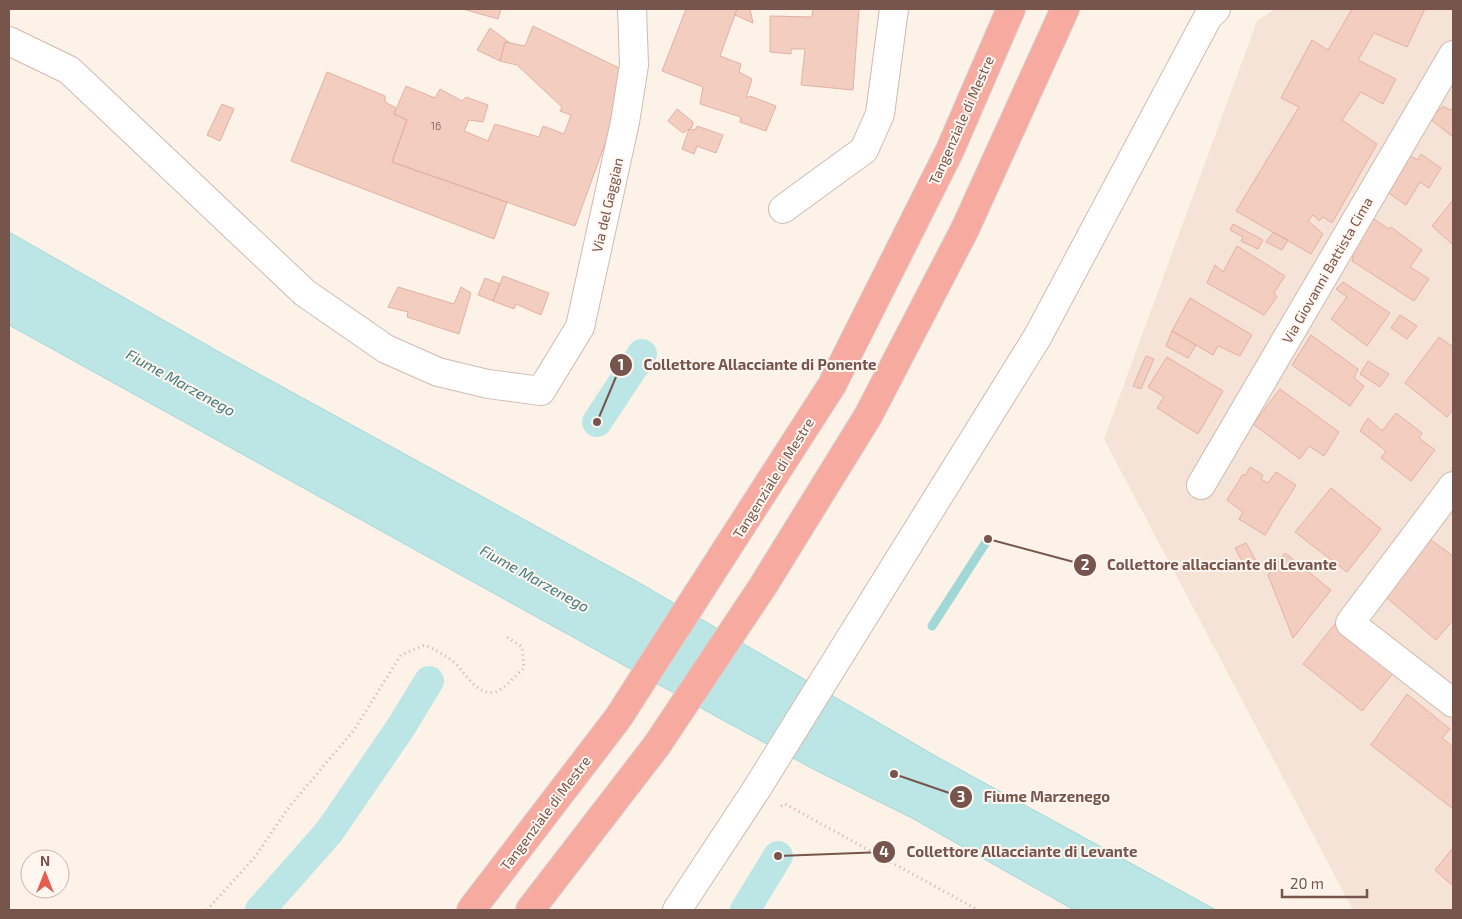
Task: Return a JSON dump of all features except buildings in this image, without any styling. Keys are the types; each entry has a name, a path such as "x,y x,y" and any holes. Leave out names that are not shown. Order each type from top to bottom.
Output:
{"highway":[{"name":"Tangenziale di Mestre","path":"471,910 618,718 722,559 832,385 950,150 1011,9"},
{"path":"530,910 657,745 763,586 868,416 969,221 1065,9"}],"street":[{"name":"Via del Gaggian","path":"9,41 69,70 305,293 386,348 438,372 488,384 541,391 580,327 625,122 634,65 632,9"},
{"path":"783,210 864,150 880,114 894,9"},
{"path":"677,910 756,790 1038,336 1211,11"},
{"name":"Via Giovanni Battista Cima","path":"1201,485 1453,55"},
{"path":"1453,486 1350,623 1453,703"}],"path":[{"path":"207,910 255,857 289,807 354,730 400,654 425,644 439,651 450,660 473,684 486,692 497,691 524,668 522,647 507,637"},
{"path":"777,807 785,804 978,910"}],"shaded area":[{"path":"1275,9 1453,9 1453,910 1353,910 1104,439 1257,21"}],"water":[{"path":"9,232 228,357 636,581 939,758 1216,910 1074,910 912,818 815,770 730,724 9,325"}],"waterway":[{"path":"597,422 642,354"},
{"path":"932,626 988,539"},
{"path":"260,910 329,832 401,727 429,681"},
{"path":"745,910 778,856"}],"place":[{"name":"Collettore Allacciante di Ponente","path":"597,422"},
{"name":"Collettore allacciante di Levante","path":"988,539"},
{"name":"Fiume Marzenego","path":"894,774"},
{"name":"Collettore Allacciante di Levante","path":"778,856"}]}
